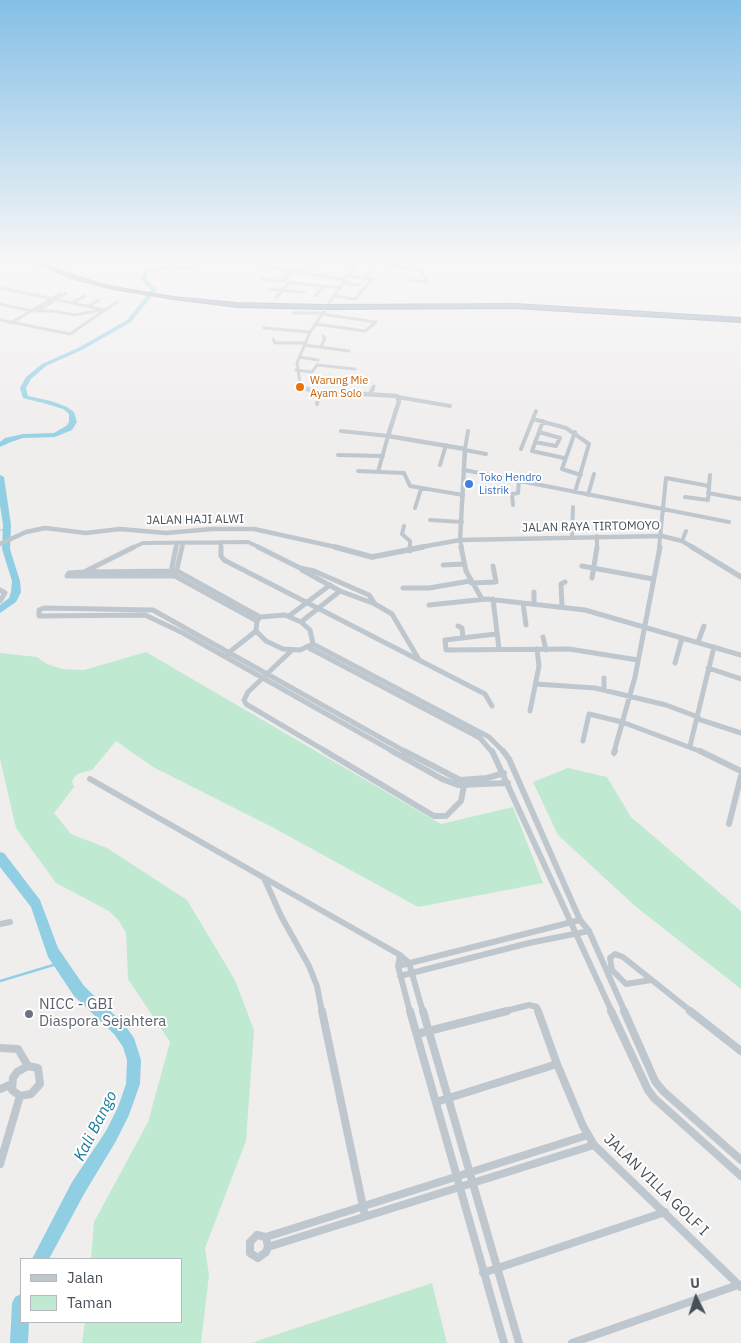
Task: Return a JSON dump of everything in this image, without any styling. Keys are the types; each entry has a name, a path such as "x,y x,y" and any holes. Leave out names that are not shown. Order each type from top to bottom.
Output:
{"street":[{"path":"33,326 69,334 82,326"},
{"path":"43,326 73,332"},
{"path":"285,330 286,326"},
{"path":"314,326 296,370 303,387 320,391 398,397 450,406"},
{"path":"327,326 366,331 372,326"},
{"path":"267,327 310,332"},
{"path":"321,347 325,338 323,336"},
{"path":"274,340 275,343 305,344 349,351"},
{"path":"300,357 318,360"},
{"path":"296,370 312,372 316,365 355,369"},
{"path":"370,394 374,386"},
{"path":"317,404 320,391"},
{"path":"378,472 398,397"},
{"path":"521,449 536,411"},
{"path":"533,419 543,420 574,432 589,445 575,492"},
{"path":"543,420 534,443 533,451 564,458"},
{"path":"341,431 446,445 486,454"},
{"path":"468,431 465,450 460,540 464,564 470,582 482,599"},
{"path":"524,442 556,446 560,438 538,432"},
{"path":"574,432 562,469 581,475"},
{"path":"440,465 446,445"},
{"path":"338,455 383,456"},
{"path":"464,470 729,522"},
{"path":"358,471 406,474 408,485 421,489 463,495"},
{"path":"588,495 594,474"},
{"path":"685,497 707,500 710,475"},
{"path":"614,753 638,660 662,534 662,509 666,478 709,486"},
{"path":"513,505 512,494 518,493 519,480"},
{"path":"549,486 550,480"},
{"path":"415,508 421,489"},
{"path":"438,498 443,492"},
{"path":"708,493 741,500"},
{"path":"572,537 573,507"},
{"path":"709,518 710,512"},
{"path":"430,520 462,522"},
{"path":"404,526 402,534 410,542 410,551"},
{"name":"JALAN HAJI ALWI","path":"0,544 17,535 45,528 86,533 120,529 166,532 254,529 301,538 364,557 377,557 460,540"},
{"path":"682,541 686,531"},
{"name":"JALAN RAYA TIRTOMOYO","path":"460,540 662,534 682,541 741,577"},
{"path":"592,578 597,557 597,536"},
{"path":"221,542 221,556 224,560 485,694 492,706"},
{"path":"84,572 142,544 248,542 340,591 375,604 395,618 418,659"},
{"path":"173,574 177,543"},
{"path":"173,574 183,543"},
{"path":"443,565 464,564"},
{"path":"97,566 104,572"},
{"path":"403,588 429,588 470,582 496,582 493,566"},
{"path":"582,566 653,579"},
{"path":"300,568 314,571 369,595 375,604"},
{"path":"130,574 84,572 67,575 173,574 259,619 289,616 330,585"},
{"path":"562,607 561,583 565,582"},
{"path":"0,601 5,593 2,590"},
{"path":"301,622 340,591"},
{"path":"534,592 534,604"},
{"path":"493,599 499,650"},
{"path":"429,605 493,599 594,612 741,655"},
{"path":"523,603 526,626"},
{"path":"504,773 487,778 460,780 443,776 356,723 268,673 226,654 145,615 38,615 39,610 44,608 148,608 226,654 262,678 443,776 464,786 508,783"},
{"path":"145,615 148,608"},
{"path":"289,616 301,622 310,630 311,646"},
{"path":"226,654 256,631 259,619"},
{"path":"458,626 462,628 463,638"},
{"path":"698,642 704,626"},
{"path":"256,631 273,645 291,651"},
{"path":"496,634 445,640 446,650 582,650 638,660"},
{"path":"470,637 473,650"},
{"path":"543,637 546,650"},
{"path":"675,663 682,638"},
{"path":"464,786 461,801 446,816 434,816 246,704 245,696 291,651 311,646 499,746 508,759 580,920 589,930 650,1070 663,1091 741,1160"},
{"path":"690,746 714,648"},
{"path":"530,711 539,666 537,649"},
{"path":"708,668 741,679"},
{"path":"604,678 604,690"},
{"path":"536,684 584,686 630,696 741,733"},
{"path":"582,741 587,715 622,722 690,746 741,771"},
{"path":"352,728 356,723"},
{"path":"481,736 491,749 504,773 570,923 639,1072 654,1098 741,1176"},
{"path":"730,824 738,806 741,776"},
{"path":"90,779 265,879 338,918 400,955 409,963 427,1031 519,1343"},
{"path":"539,853 550,850"},
{"path":"265,879 281,916 309,966 317,986 365,1216"},
{"path":"398,966 580,920"},
{"path":"0,924 10,922"},
{"path":"400,976 529,943 589,930"},
{"path":"651,980 626,984 616,976 610,958 615,954 619,954 741,1051"},
{"path":"400,955 398,966 400,976 504,1343"},
{"name":"JALAN VILLA GOLF I","path":"427,1031 529,1005 538,1007 557,1064 594,1145 666,1212 739,1286"},
{"path":"417,1034 427,1031"},
{"path":"0,1048 18,1049 28,1066"},
{"path":"436,1102 557,1064"},
{"path":"28,1066 38,1068 41,1072 40,1084 31,1094 20,1096 12,1090 12,1084 17,1072 28,1066"},
{"path":"0,1089 12,1084"},
{"path":"654,1098 663,1091"},
{"path":"0,1164 20,1096"},
{"path":"266,1237 268,1247 266,1252 258,1258 250,1253 250,1242 257,1235 266,1237 363,1204 470,1173 588,1135"},
{"path":"268,1247 594,1145"},
{"path":"483,1272 666,1212"},
{"path":"572,1343 739,1286"}],"green space":[{"path":"146,652 441,824 513,807 543,883 418,907 272,827 153,767 116,741 92,770 77,774 72,781 74,787 54,813 71,834 107,848 187,900 235,980 254,1030 246,1141 205,1248 209,1275 201,1343 82,1343 85,1323 182,1323 182,1258 91,1258 94,1222 148,1122 170,1042 128,979 126,933 119,921 109,911 56,883 16,828 0,759 0,653 37,657 47,664 62,669 84,670"},
{"path":"568,768 607,777 631,817 741,911 741,989 635,906 558,835 533,782"},
{"path":"432,1283 447,1343 251,1343"}],"waterway":[{"path":"0,445 8,440 23,436 55,435 69,428 73,422 72,413 65,408 49,402 25,397 23,388 28,378 44,365 80,349 121,326"},
{"path":"0,477 7,525 6,549 16,581 16,592 13,600 0,610"},
{"path":"0,530 6,530"},
{"name":"Kali Bango","path":"0,857 36,904 53,952 60,963 79,991 119,1029 129,1043 134,1060 133,1084 124,1110 111,1136 78,1188 41,1258"},
{"path":"0,981 60,963"},
{"name":"Kali Bango","path":"19,1343 20,1323"}],"place":[{"name":"Warung Mie Ayam Solo","path":"300,387"},
{"name":"Toko Hendro Listrik","path":"469,484"},
{"name":"NICC - GBI Diaspora Sejahtera","path":"29,1014"}]}
